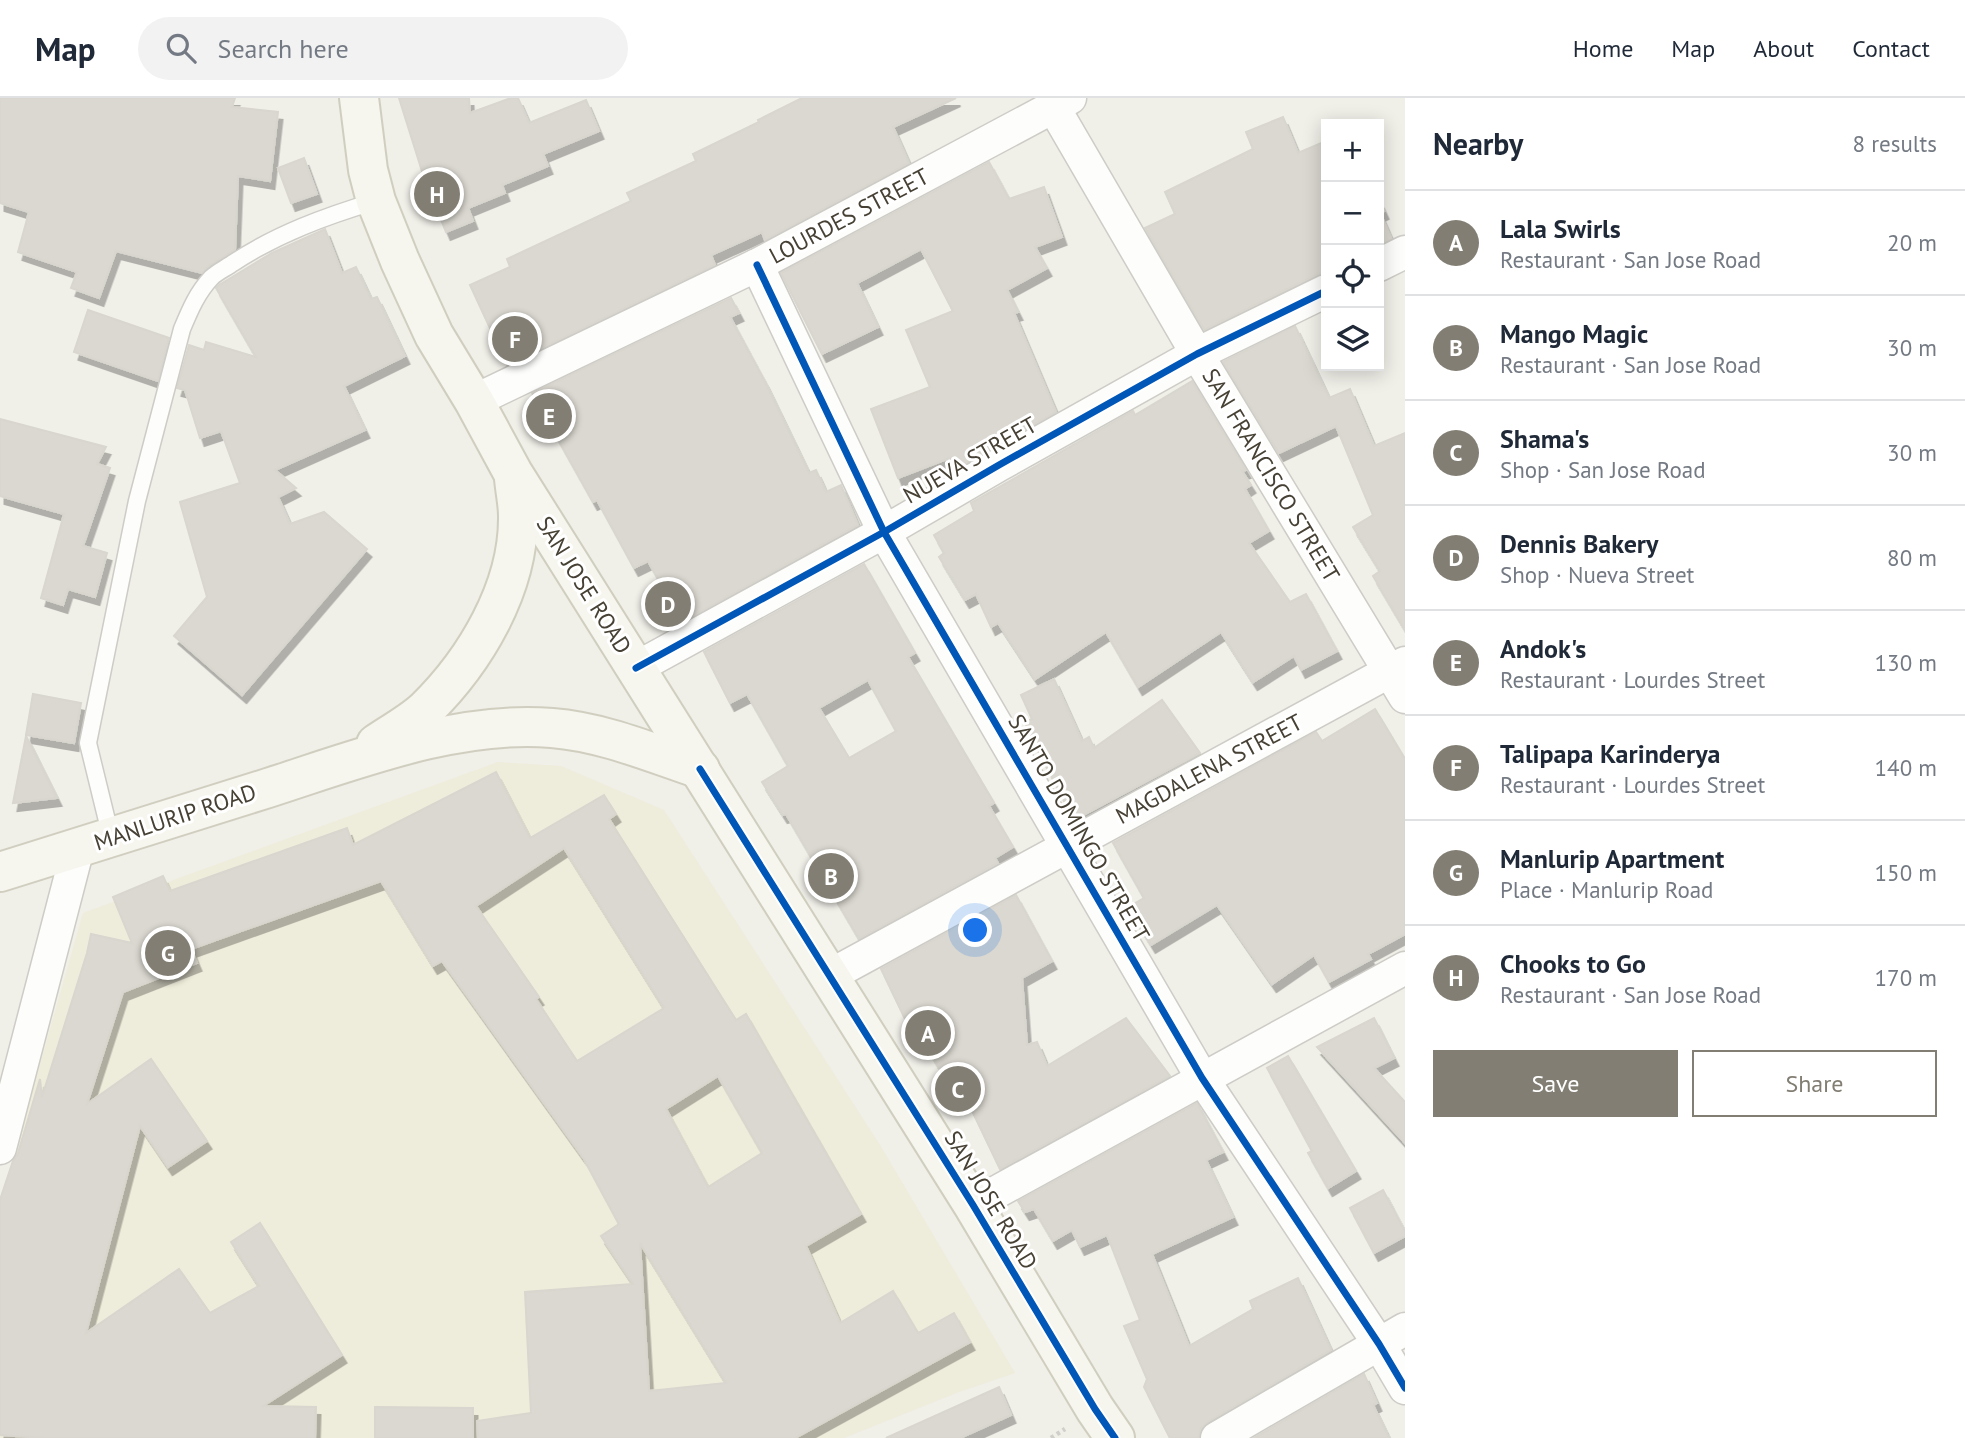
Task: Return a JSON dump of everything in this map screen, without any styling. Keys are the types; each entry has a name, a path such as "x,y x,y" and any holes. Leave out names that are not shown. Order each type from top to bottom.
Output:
{"main road":[{"name":"SAN JOSE ROAD","path":"359,98 368,170 376,201 433,335 474,401 513,473 973,1205 1115,1438"},
{"name":"MANLURIP ROAD","path":"350,762 422,712 452,681 486,632 500,602 513,560 518,517 513,473"},
{"name":"MANLURIP ROAD","path":"0,872 350,762 440,736 496,727 551,728 589,733 700,769"}],"street":[{"name":"LOURDES STREET","path":"474,401 757,265 1062,103"},
{"name":"SAN FRANCISCO STREET","path":"1062,103 1197,354 1400,677"},
{"path":"1384,262 1405,252"},
{"name":"SANTO DOMINGO STREET","path":"757,265 884,532 1202,1078 1392,1337 1405,1388"},
{"name":"NUEVA STREET","path":"636,668 884,532 1197,354 1321,293"},
{"name":"MAGDALENA STREET","path":"828,976 1067,846 1400,677"},
{"path":"0,1148 95,843"},
{"path":"973,1205 1405,968"},
{"path":"1217,1438 1392,1337"}],"lane":[{"path":"95,843 89,743 137,501 182,329 191,307 214,276 271,240 340,212 376,201"}],"shaded area":[{"path":"498,762 561,766 664,810 880,1145 1015,1373 959,1392 844,1438 0,1438 0,1206 83,913"}],"building":[{"path":"0,98 235,98 232,107 278,112 270,181 238,176 235,250 202,273 116,251 99,298 71,288 77,272 18,252 29,212 0,203"},
{"path":"399,98 469,98 470,113 518,98 529,123 586,100 599,131 543,154 548,166 502,185 505,193 468,208 473,221 446,232 425,181"},
{"path":"802,98 956,98 893,127 909,163 765,240 762,232 711,255 715,265 507,365 470,285 510,267 507,259 631,201 627,193 696,161 693,154"},
{"path":"1283,117 1298,153 1321,143 1321,274 1204,330 1145,228 1175,214 1165,192 1253,149 1246,132"},
{"path":"304,158 317,194 291,203 278,168"},
{"path":"989,162 1009,199 1044,187 1062,237 1035,247 1047,268 1007,290 1056,412 957,468 952,457 898,478 871,409 930,387 906,330 953,311 921,249 857,283 878,327 822,354 781,273"},
{"path":"1384,222 1391,238 1384,242"},
{"path":"325,229 342,273 356,267 371,299 377,297 405,356 344,386 365,430 275,470 296,488 278,497 290,524 324,512 367,549 242,695 174,636 207,597 180,502 240,483 221,431 200,438 185,390 177,388 189,345 204,350 206,342 256,357 216,288 272,253"},
{"path":"731,298 739,313 730,317 809,473 816,470 826,492 841,485 858,525 682,622 648,561 634,568 597,500 593,502 532,393"},
{"path":"88,310 169,338 158,381 74,352"},
{"path":"1295,326 1329,398 1350,389 1374,446 1405,433 1405,630 1373,576 1380,571 1353,527 1373,515 1336,426 1279,453 1223,362"},
{"path":"1192,381 1246,470 1242,471 1251,485 1245,489 1269,531 1249,543 1290,602 1306,594 1337,651 1301,670 1294,656 1253,682 1221,632 1138,687 1106,632 1035,679 998,623 991,627 976,594 965,600 939,557 944,553 934,535 974,511 971,503 1133,411 1135,415"},
{"path":"0,419 106,447 97,464 110,468 83,546 107,553 95,597 68,589 63,605 41,598 64,514 0,496"},
{"path":"864,564 915,653 908,657 994,803 989,806 1013,847 995,858 998,863 859,939 786,814 783,815 762,782 788,766 747,694 730,703 704,652","holes":["868,680 896,731 849,758 819,708"]},
{"path":"1054,679 1082,741 1089,737 1094,748 1162,700 1200,753 1074,820 1025,722 1032,719 1021,695"},
{"path":"33,694 81,703 74,743 26,735"},
{"path":"1375,709 1405,759 1405,934 1368,954 1371,959 1329,982 1314,955 1272,984 1217,905 1151,945 1128,907 1144,898 1113,843 1316,732 1322,741"},
{"path":"26,736 57,798 13,803"},
{"path":"496,772 530,838 604,795 616,814 609,819 736,1020 746,1014 861,1214 806,1246 840,1323 893,1291 918,1333 954,1313 970,1342 795,1438 478,1438 477,1421 531,1413 525,1292 633,1284 601,1236 619,1224 584,1159 442,961 433,966 381,881 191,949 197,963 123,992 87,1104 151,1059 207,1141 168,1167 140,1126 86,1333 179,1269 210,1313 259,1286 231,1242 260,1223 342,1355 263,1406 316,1407 315,1438 45,1438 0,1435 0,1200 18,1153 40,1079 42,1097 91,934 132,943 113,897 163,876 170,891 347,828 353,845","holes":["564,848 664,1008 577,1061 536,999 539,997 476,906","718,1076 762,1153 708,1187 666,1109","640,1243 726,1383 649,1391"]},
{"path":"1016,895 1052,961 1022,978 1027,1045 1037,1042 1047,1066 1126,1018 1170,1076 1000,1169 965,1096 958,1100 910,1019 906,1021 881,969"},
{"path":"1374,1018 1394,1058 1374,1068 1405,1102 1405,1143 1317,1047"},
{"path":"1288,1056 1356,1171 1328,1188 1308,1153 1312,1151 1267,1068"},
{"path":"1197,1103 1223,1152 1206,1160 1233,1217 1152,1254 1189,1346 1253,1309 1250,1301 1298,1278 1331,1350 1208,1422 1201,1428 1199,1438 1170,1438 1144,1387 1147,1379 1124,1326 1140,1320 1107,1235 1080,1247 1072,1230 1053,1241 1034,1209 1025,1212 1018,1201"},
{"path":"1383,1190 1405,1236 1374,1253 1350,1208"},
{"path":"1364,1374 1377,1403 1373,1405 1389,1438 1254,1438"},
{"path":"999,1387 1011,1415 960,1438 886,1438"},
{"path":"375,1407 473,1408 473,1438 375,1438"}],"cycle path":[{"path":"757,265 884,532 1202,1078 1379,1344 1405,1388"},
{"path":"636,668 884,532 1197,354 1321,293"},
{"path":"700,769 973,1205 1115,1438"}],"place":[{"name":"Chooks to Go","path":"437,194"},
{"name":"Talipapa Karinderya","path":"515,339"},
{"name":"Andok's","path":"549,416"},
{"name":"Dennis Bakery","path":"668,604"},
{"name":"Mango Magic","path":"831,876"},
{"name":"Manlurip Apartment","path":"168,953"},
{"name":"Lala Swirls","path":"928,1033"},
{"name":"Shama's","path":"958,1089"}]}
